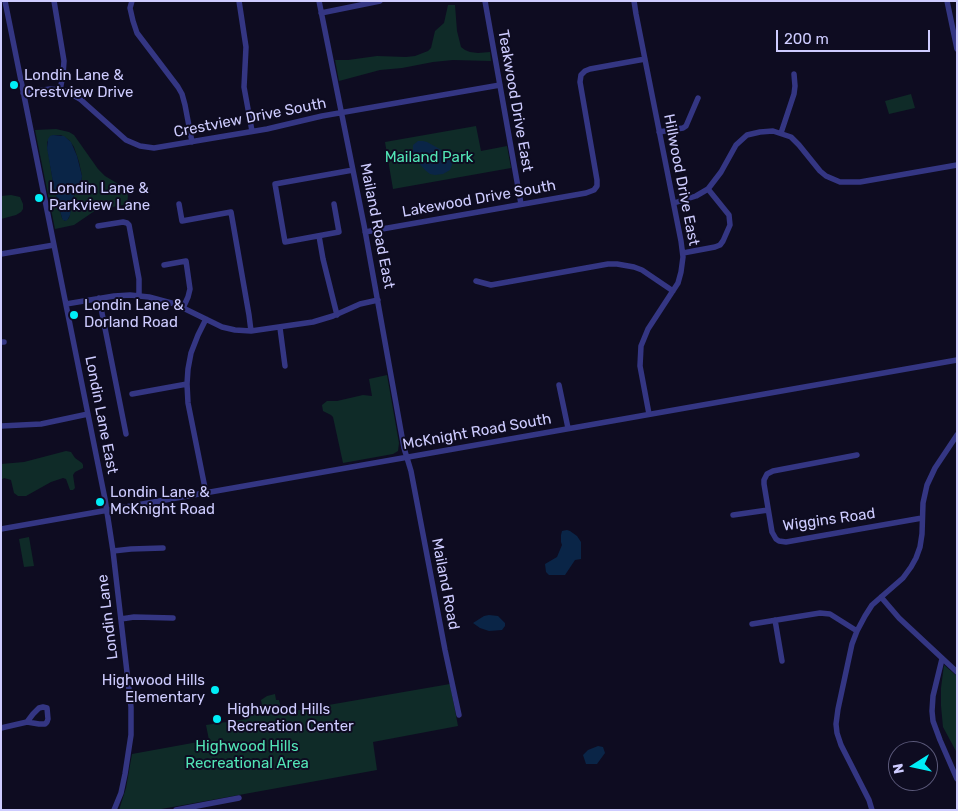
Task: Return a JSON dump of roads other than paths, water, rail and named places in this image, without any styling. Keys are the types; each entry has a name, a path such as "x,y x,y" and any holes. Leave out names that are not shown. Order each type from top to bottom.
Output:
{"street":[{"name":"Londin Lane East","path":"5,1 107,510"},
{"path":"54,1 64,61 60,90"},
{"path":"239,1 246,47 244,87 252,131"},
{"name":"Mailand Road East","path":"319,1 407,457"},
{"path":"321,13 380,1"},
{"name":"Teakwood Drive East","path":"485,1 521,204"},
{"name":"Hillwood Drive East","path":"634,1 683,253 681,274 673,291 649,326 641,346 640,364 649,414"},
{"path":"947,1 957,49"},
{"path":"131,2 130,8 137,33 142,42 178,86 182,94 192,142"},
{"name":"Lakewood Drive South","path":"365,232 591,192 596,188 597,178 580,77 590,69 645,59"},
{"path":"781,133 794,94 794,74"},
{"name":"Crestview Drive South","path":"23,93 46,89 68,92 78,98 133,144 152,148 500,85"},
{"path":"660,132 686,126 698,98"},
{"path":"674,204 696,196 708,189 716,180 730,154 741,140 747,135 760,132 773,131 791,137 814,165 826,176 840,182 860,182 957,165"},
{"path":"334,204 339,232 285,242 274,184 353,170"},
{"path":"683,253 720,245 730,225 729,215 708,189"},
{"path":"179,204 182,221 231,212 251,331"},
{"path":"98,226 121,222 129,225 139,279 139,296"},
{"path":"319,236 337,315"},
{"path":"1,254 54,245"},
{"path":"164,265 186,261 190,291 183,308"},
{"path":"476,281 492,285 617,264 642,270 673,291"},
{"path":"66,304 118,295 139,296 166,301 226,328 251,331 314,322 337,315 360,304 378,300"},
{"path":"99,298 126,434"},
{"path":"206,320 191,353 187,384 188,403 206,493"},
{"path":"280,328 285,366"},
{"name":"McKnight Road South","path":"1,529 957,360"},
{"path":"132,394 187,384"},
{"path":"559,384 568,428"},
{"path":"1,426 43,424 88,414"},
{"path":"872,810 869,800 842,746 836,724 852,644 868,611 911,568 920,547 924,494 931,476 956,437"},
{"path":"768,510 764,480 770,472 857,454"},
{"name":"Mailand Road","path":"407,457 459,715"},
{"name":"Londin Lane","path":"107,510 131,707 129,748 124,782 114,810"},
{"name":"Wiggins Road","path":"733,515 768,510 774,536 782,542 922,518"},
{"path":"113,551 163,548"},
{"path":"881,597 899,618 957,672"},
{"path":"752,624 813,613 824,613 835,617 857,631"},
{"path":"121,618 173,618"},
{"path":"775,620 782,661"},
{"path":"942,659 933,696 932,712 936,732 956,774"},
{"path":"1,728 27,722"},
{"path":"176,810 239,798"}],"water":[{"path":"53,135 64,136 71,142 82,176 81,183 73,198 70,215 66,221 62,218 54,188 47,148 48,139"},
{"path":"418,141 427,142 447,153 452,165 450,170 443,174 435,175 425,170 415,159 413,153 413,145"},
{"path":"567,530 577,536 581,542 581,559 575,560 565,575 549,575 546,572 545,564 557,557 562,545 562,531"},
{"path":"489,615 498,616 505,623 502,630 489,631 473,623"},
{"path":"598,746 603,747 605,753 597,764 586,764 583,755 588,750"}],"place":[{"name":"Londin Lane & Crestview Drive","path":"14,85"},
{"name":"Londin Lane & Parkview Lane","path":"39,198"},
{"name":"Londin Lane & Dorland Road","path":"74,315"},
{"name":"Londin Lane & McKnight Road","path":"100,502"},
{"name":"Highwood Hills Elementary","path":"215,690"},
{"name":"Highwood Hills Recreation Center","path":"217,719"}],"park label":[{"name":"Mailand Park","path":"429,158"},
{"name":"Highwood Hills Recreational Area","path":"247,756"}]}
